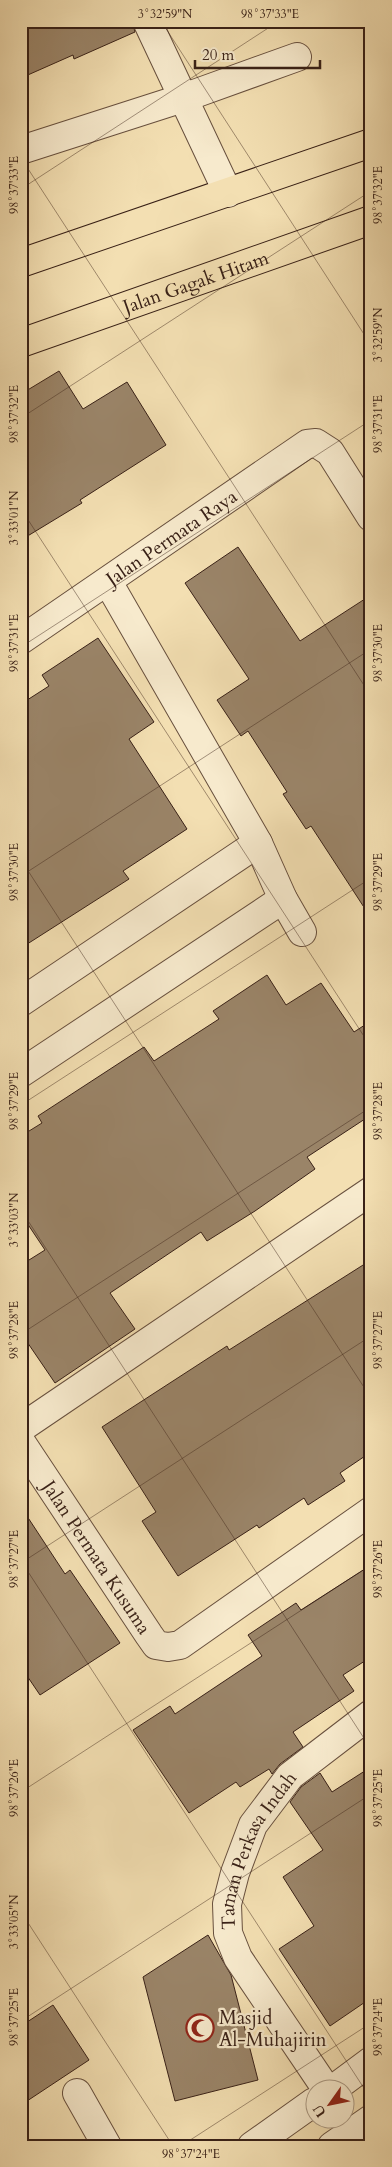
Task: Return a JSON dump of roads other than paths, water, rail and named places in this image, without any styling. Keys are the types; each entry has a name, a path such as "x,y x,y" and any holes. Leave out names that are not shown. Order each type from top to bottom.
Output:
{"highway":[{"path":"21,263 371,143"},
{"name":"Jalan Gagak Hitam","path":"21,343 371,220"}],"street":[{"path":"147,21 228,193"},
{"path":"21,150 183,98 297,57"},
{"name":"Jalan Permata Raya","path":"21,640 108,582 300,447 316,443 324,446 336,460 371,517"},
{"path":"108,582 258,843 283,899 302,932"},
{"path":"21,1002 258,843"},
{"path":"21,1073 283,899"},
{"path":"21,1428 371,1191"},
{"name":"Jalan Permata Kusuma","path":"21,1442 156,1645 168,1648 180,1645 371,1511"},
{"name":"Taman Perkasa Indah","path":"319,2080 238,1958 228,1933 227,1904 234,1873 253,1825 270,1802 290,1776 371,1714"},
{"path":"345,2080 371,2061"},
{"path":"77,2093 107,2146"},
{"path":"252,2146 304,2109"},
{"path":"332,2146 357,2122"}],"place":[{"name":"Masjid Al-Muhajirin","path":"200,2028"}]}
